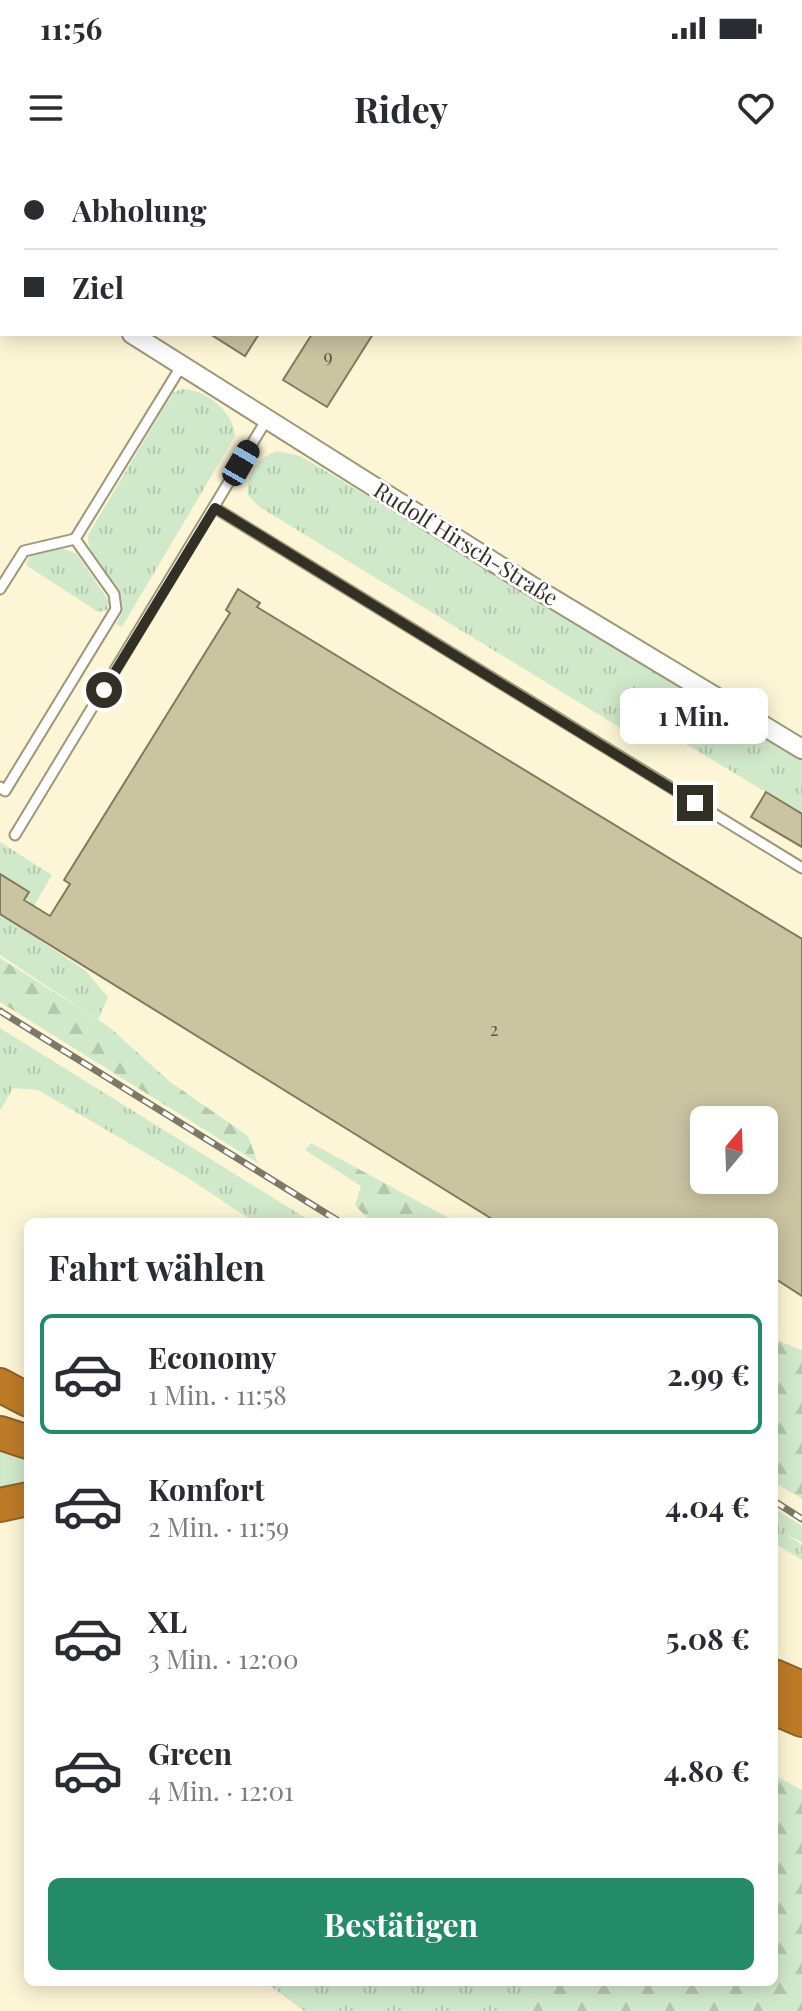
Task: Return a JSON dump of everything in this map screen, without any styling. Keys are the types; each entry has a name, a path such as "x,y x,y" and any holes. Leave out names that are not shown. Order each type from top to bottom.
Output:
{"highway":[{"path":"0,1385 24,1398"},
{"path":"0,1401 24,1408"},
{"path":"0,1433 24,1441"},
{"path":"0,1505 24,1500"},
{"path":"778,1678 802,1688"},
{"path":"778,1710 802,1720"}],"street":[{"name":"Rudolf Hirsch-Straße","path":"152,339 182,365 530,585 802,749"}],"lane":[{"path":"0,589 24,551 75,539 182,365"},
{"path":"15,835 267,419"},
{"path":"215,508 802,868"},
{"path":"0,787 5,791 116,609 114,594 75,539"}],"green space":[{"path":"182,389 200,393 217,404 230,419 235,436 122,627 116,624 122,611 122,599 95,558 88,535 164,407 174,392"},
{"path":"277,451 300,456 336,477 802,760 802,814 673,736 634,734 619,727 258,506 248,495 251,474 264,458"},
{"path":"59,547 77,554 109,601 108,610 98,612 26,565 29,556"},
{"path":"0,842 52,875 34,906 0,874"},
{"path":"0,914 86,971 108,997 98,1020 0,955"},
{"path":"0,958 108,1026 169,1081 248,1136 258,1163 0,1002"},
{"path":"0,1028 306,1218 248,1218 185,1176 38,1090 13,1088 0,1111"},
{"path":"311,1143 449,1218 367,1218 355,1205 361,1186 305,1150"},
{"path":"778,1341 802,1350 802,1499 778,1484"},
{"path":"0,1453 24,1459 24,1492 0,1496"},
{"path":"778,1511 802,1526 802,1542 787,1535 802,1545 802,1560 778,1545"},
{"path":"778,1777 802,1790 802,2011 525,2011 539,1986 778,1986"},
{"path":"270,1986 539,1986 525,2011 304,2011"}],"building":[{"path":"213,336 258,336 245,356"},
{"path":"311,336 372,336 327,407 283,380"},
{"path":"238,589 260,603 257,607 802,939 802,1296 778,1281 778,1218 491,1218 0,914 0,874 29,892 24,900 50,916 70,884 64,880 230,613 226,610"},
{"path":"766,792 802,814 802,847 751,817"}],"railway":[{"path":"0,1011 334,1218"},
{"path":"778,1504 802,1519"}],"route":[{"path":"104,690 215,508 695,803"}]}
